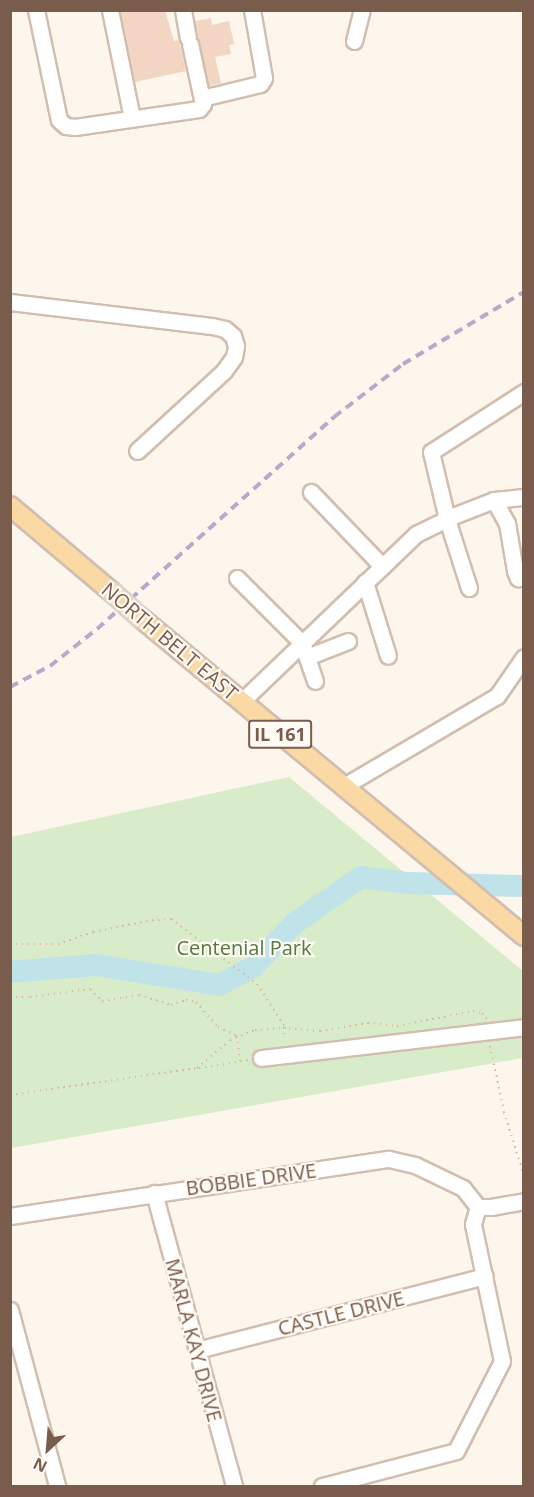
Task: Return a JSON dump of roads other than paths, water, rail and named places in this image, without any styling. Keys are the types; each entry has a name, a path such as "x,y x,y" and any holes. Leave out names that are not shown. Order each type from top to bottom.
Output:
{"main road":[{"name":"NORTH BELT EAST","path":"10,506 141,618 524,936"}],"street":[{"path":"36,10 59,120 66,126 75,127 199,109 203,104 183,10"},
{"path":"110,10 132,118"},
{"path":"202,98 260,84 264,78 252,10"},
{"path":"354,41 362,10"},
{"path":"10,302 212,326 225,330 233,336 236,346 234,357 224,371 137,451"},
{"path":"470,588 447,519 431,452 524,392"},
{"path":"311,492 382,566"},
{"path":"242,702 304,650 364,582 416,534 494,500 524,497"},
{"path":"494,500 507,523 515,571 518,578 524,577"},
{"path":"237,578 304,650 315,681"},
{"path":"364,582 388,656"},
{"path":"304,650 348,641"},
{"path":"344,786 497,696 524,657"},
{"path":"261,1058 524,1027"},
{"name":"BOBBIE DRIVE","path":"10,1216 389,1159 415,1165 463,1188 478,1207"},
{"name":"MARLA KAY DRIVE","path":"154,1193 234,1486"},
{"path":"322,1486 456,1451 502,1361 473,1224 478,1207 524,1201"},
{"name":"CASTLE DRIVE","path":"197,1350 485,1276"},
{"path":"10,1310 57,1486"}],"waterway":[{"path":"10,972 96,965 219,985 253,967 296,922 361,877 407,883 524,886"}],"railway":[{"path":"10,687 50,666 97,629 334,417 403,364 524,292"}],"park label":[{"name":"Centenial Park","path":"244,947"}]}
